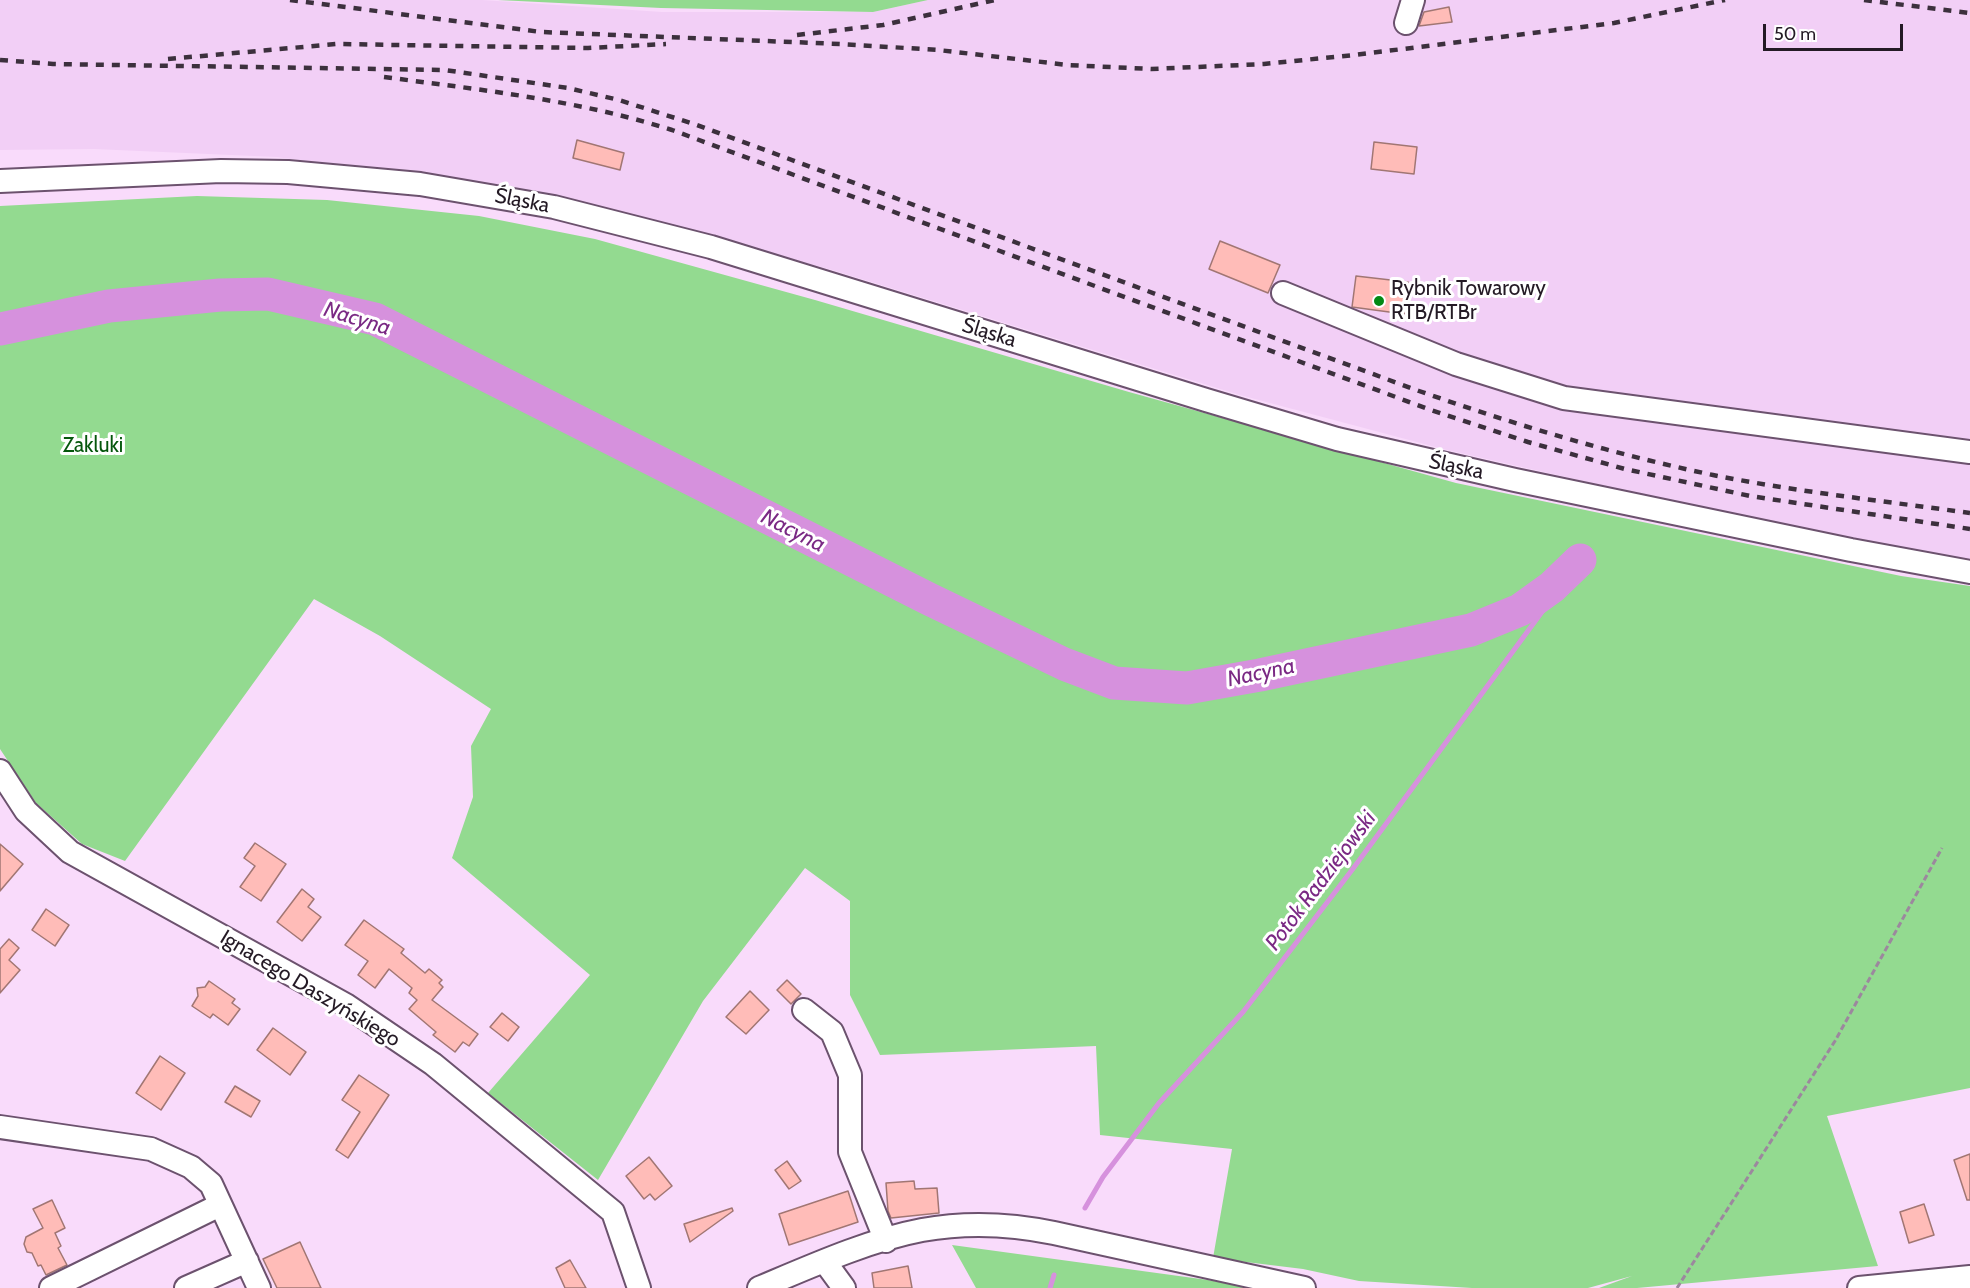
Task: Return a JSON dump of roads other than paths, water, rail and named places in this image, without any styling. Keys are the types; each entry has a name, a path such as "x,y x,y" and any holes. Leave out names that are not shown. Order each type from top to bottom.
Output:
{"street":[{"path":"1406,23 1413,0"},
{"name":"Śląska","path":"0,181 210,171 288,172 420,184 554,207 711,247 1337,439 1515,480 1851,550 1970,572"},
{"path":"1283,293 1456,364 1564,398 1970,452"},
{"name":"Ignacego Daszyńskiego","path":"0,771 26,811 70,852 346,1005 433,1064 613,1212 639,1288"},
{"path":"804,1010 832,1032 850,1075 850,1152 886,1240"},
{"path":"0,1126 151,1149 191,1167 211,1184 259,1288"},
{"path":"51,1288 220,1204"},
{"path":"759,1288 909,1233 972,1225 1014,1226 1054,1233 1304,1288"},
{"path":"186,1288 247,1261"},
{"path":"825,1262 844,1288"},
{"path":"1859,1288 1970,1277"}],"waterway":[{"name":"Nacyna","path":"0,329 109,306 220,295 268,294 375,319 929,599 1064,664 1114,683 1187,688 1260,675 1471,630 1520,610 1552,587 1580,560"},
{"name":"Potok Radziejowski","path":"1085,1208 1103,1177 1159,1103 1243,1012 1352,870 1575,567"},
{"name":"Potok Radziejowski","path":"1050,1288 1054,1275"}],"railway":[{"path":"290,0 541,32 841,44 938,50 1068,65 1151,69 1264,64 1354,55 1614,23 1725,0"},
{"path":"797,35 883,25 995,0"},
{"path":"1864,0 1970,13"},
{"path":"168,59 336,44 588,48 666,44"},
{"path":"0,60 53,64 445,70 568,88 619,100 697,125 1419,391 1528,427 1639,458 1713,475 1970,513"},
{"path":"384,77 565,103 672,130 1431,410 1528,442 1625,469 1750,496 1970,529"}],"place":[{"name":"Rybnik Towarowy RTB/RTBr","path":"1379,301"}],"park label":[{"name":"Zakluki","path":"93,446"}]}
